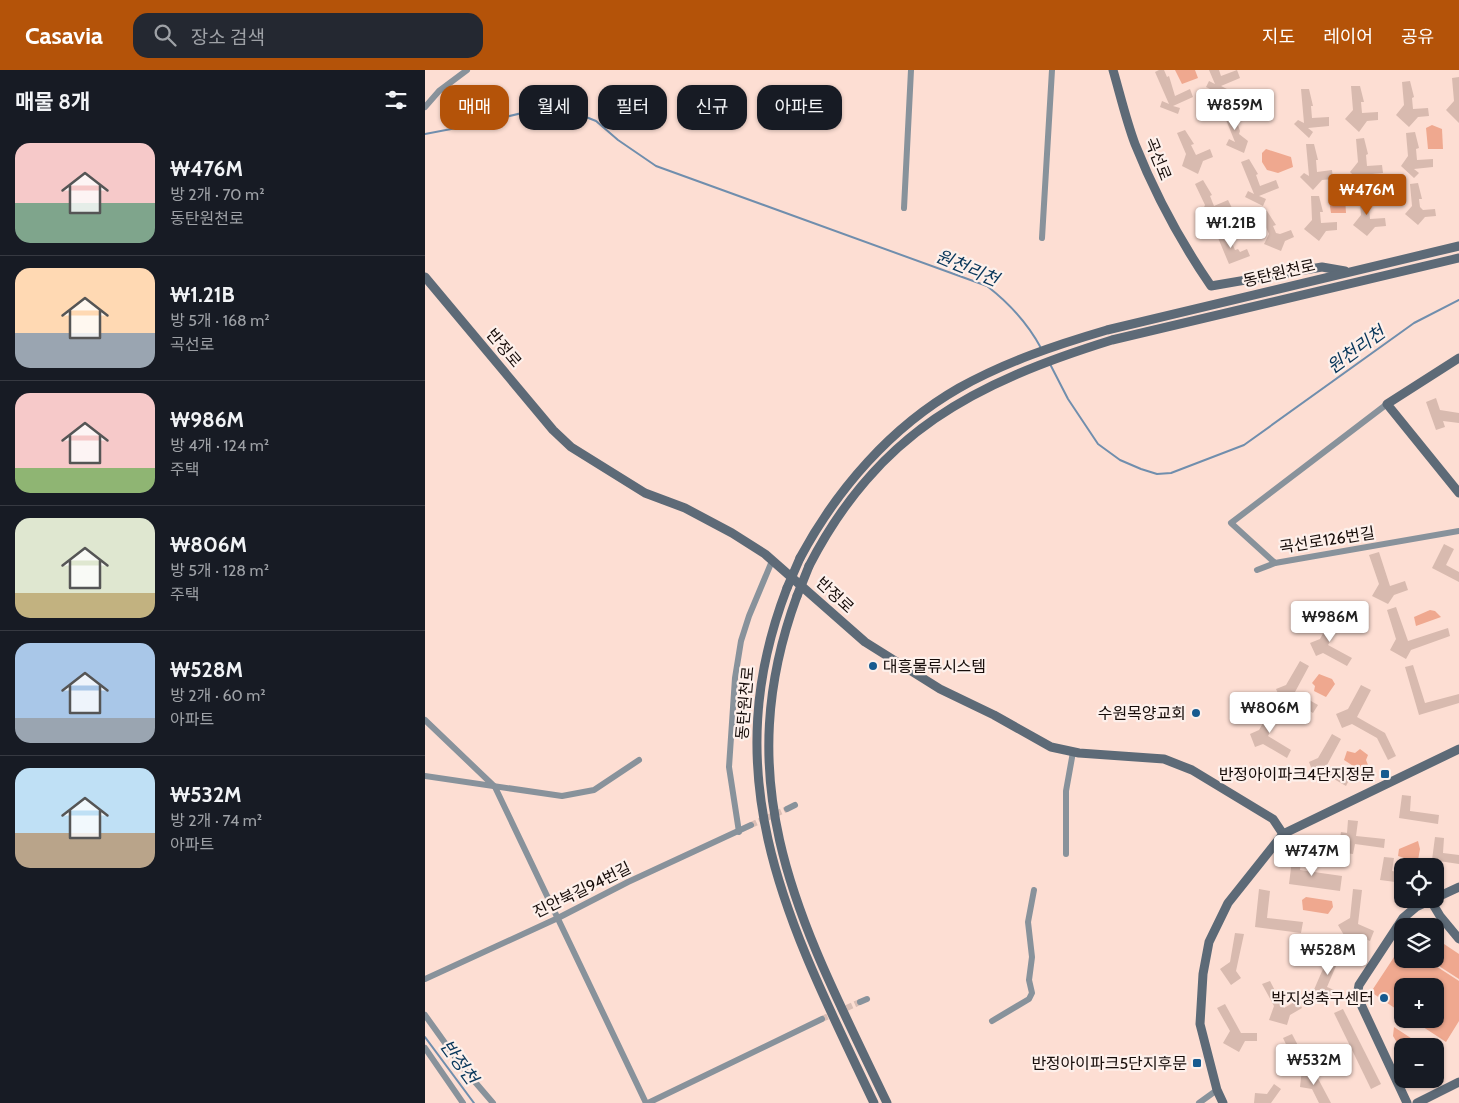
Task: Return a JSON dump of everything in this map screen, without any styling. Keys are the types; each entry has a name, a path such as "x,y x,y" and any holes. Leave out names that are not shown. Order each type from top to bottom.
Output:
{"main road":[{"name":"곡선로","path":"1113,70 1135,142 1156,194 1181,240 1211,286 1322,267 1350,272"},
{"name":"동탄원천로","path":"874,1103 804,953 781,892 764,829 757,770 757,712 763,668 776,616 800,558 828,511 889,441 933,405 988,373 1054,346 1107,330 1459,246"},
{"name":"동탄원천로","path":"887,1102 823,968 801,914 775,824 769,781 769,718 779,650 809,566 834,522 855,494 894,451 938,415 993,383 1059,356 1112,340 1459,258"},
{"name":"반정로","path":"425,277 553,430 571,447 645,493 685,508 732,533 791,575 865,642 894,662 940,689 994,715 1013,728 1051,747 1073,752 1164,759 1192,770 1273,819 1283,834"},
{"path":"1459,358 1387,404 1459,493"},
{"path":"1223,1103 1217,1090 1201,1024 1203,974 1209,942 1228,903 1283,834 1459,749"},
{"path":"1444,894 1459,887"},
{"path":"1407,1103 1357,996 1359,985 1403,918 1416,908"},
{"path":"1435,908 1459,939"},
{"path":"1417,1103 1459,1082"}],"street":[{"path":"425,108 439,91 467,70"},
{"path":"905,208 911,70"},
{"path":"1042,238 1052,70"},
{"name":"곡선로126번길","path":"1387,404 1231,523 1275,563 1459,531"},
{"path":"739,832 729,768 735,678 746,624 772,561"},
{"path":"1257,570 1275,563"},
{"path":"425,720 495,787 598,1006 647,1103 822,1020"},
{"path":"1066,854 1066,791 1073,752"},
{"path":"425,776 562,796 594,790 639,760"},
{"path":"787,809 795,805"},
{"name":"진안북길94번길","path":"425,979 558,918 628,882 751,825"},
{"path":"992,1022 1029,999 1032,993 1029,980 1032,957 1028,922 1034,890"},
{"path":"860,1002 867,999"},
{"path":"425,1015 463,1068 493,1103"},
{"path":"425,1048 463,1103"},
{"path":"1199,1103 1217,1090"}],"shaded area":[{"path":"1175,70 1195,70 1198,78 1182,84"},
{"path":"1432,125 1442,129 1443,149 1428,149 1426,128"},
{"path":"1266,149 1291,157 1293,167 1278,173 1267,170 1262,162 1262,153"},
{"path":"1345,198 1346,213 1331,213 1329,200"},
{"path":"1430,610 1435,611 1441,617 1416,626 1414,617"},
{"path":"1319,674 1332,679 1335,684 1326,697 1314,691 1315,686 1312,683"},
{"path":"1360,749 1368,755 1366,760 1368,765 1358,769 1344,760 1347,751 1355,753"},
{"path":"1418,841 1420,849 1418,858 1398,856 1399,849"},
{"path":"1306,897 1332,901 1333,907 1328,914 1303,910 1302,900"},
{"path":"1444,944 1459,954 1459,979 1442,968 1444,968"},
{"path":"1394,957 1394,968 1439,968 1459,981 1459,1021 1446,1042 1444,1038 1440,1038 1425,1028 1444,1028 1444,978 1394,978 1394,1008 1371,992"},
{"path":"1394,1027 1411,1038 1394,1038"}],"building":[{"path":"1164,70 1167,77 1169,76 1175,96 1190,89 1193,97 1173,106 1180,108 1178,114 1160,107 1162,101 1169,104 1155,72"},
{"path":"1209,70 1219,70 1221,76 1237,70 1240,78 1221,86 1227,89 1222,95 1206,87 1209,81 1215,84"},
{"path":"1459,77 1459,123 1446,110 1454,101 1452,78"},
{"path":"1410,81 1414,97 1412,98 1413,109 1428,108 1429,116 1418,117 1409,127 1396,115 1404,105 1402,82"},
{"path":"1351,86 1360,86 1364,102 1361,102 1362,113 1378,112 1378,120 1367,121 1359,132 1345,119 1353,110"},
{"path":"1301,89 1309,89 1313,106 1311,106 1312,118 1329,117 1329,126 1308,128 1313,132 1309,138 1294,124 1298,120 1304,123"},
{"path":"1230,106 1239,121 1237,122 1239,134 1248,141 1244,153 1226,145 1229,139 1235,142 1222,110"},
{"path":"1185,130 1194,144 1191,145 1196,155 1210,149 1213,157 1203,161 1198,174 1182,166 1186,154 1177,133"},
{"path":"1415,132 1419,148 1416,149 1417,160 1433,159 1433,167 1414,169 1419,173 1414,178 1401,166 1408,156 1406,133"},
{"path":"1364,138 1368,154 1366,155 1367,166 1382,165 1383,173 1372,174 1363,184 1350,172 1358,162 1356,139"},
{"path":"1306,144 1314,144 1318,160 1316,160 1317,172 1332,170 1333,179 1322,180 1313,190 1300,177 1304,173 1309,176"},
{"path":"1249,159 1258,174 1256,175 1260,186 1276,180 1279,188 1259,196 1266,199 1263,206 1245,197 1248,191 1254,194 1241,162"},
{"path":"1203,180 1212,195 1210,196 1214,206 1228,200 1232,208 1221,212 1217,225 1200,216 1205,205 1195,184"},
{"path":"1418,183 1422,199 1419,199 1420,207 1423,210 1435,209 1436,216 1425,217 1418,225 1405,214 1412,206 1410,184"},
{"path":"1367,191 1371,207 1369,208 1370,219 1385,218 1386,226 1375,227 1367,236 1353,225 1361,215 1359,192"},
{"path":"1311,196 1319,196 1323,212 1320,212 1321,223 1337,222 1337,230 1326,231 1319,241 1304,229 1312,220"},
{"path":"1267,211 1276,225 1273,226 1276,233 1280,234 1291,230 1294,237 1285,241 1281,251 1264,244 1269,234 1260,214"},
{"path":"1223,230 1226,237 1229,236 1235,250 1238,249 1240,252 1247,249 1250,256 1229,264 1216,233"},
{"path":"1436,398 1440,410 1459,413 1459,423 1443,421 1445,427 1436,430 1426,402"},
{"path":"1444,544 1454,549 1446,565 1459,572 1459,582 1432,568"},
{"path":"1379,552 1390,586 1405,581 1408,590 1394,595 1388,604 1372,596 1379,584 1369,555"},
{"path":"1396,607 1408,641 1448,628 1450,636 1411,650 1406,659 1390,650 1396,639 1387,610"},
{"path":"1333,615 1343,620 1328,645 1352,658 1347,666 1323,653 1316,656 1310,643 1320,639"},
{"path":"1300,661 1309,666 1295,692 1318,705 1313,713 1289,699 1282,702 1276,689 1286,685"},
{"path":"1413,665 1425,703 1459,694 1459,703 1419,715 1405,667"},
{"path":"1361,685 1371,690 1357,717 1385,733 1396,756 1388,760 1377,738 1352,724 1342,728 1336,714 1348,709"},
{"path":"1273,706 1282,711 1268,736 1291,750 1287,758 1263,744 1255,747 1250,734 1259,730"},
{"path":"1332,734 1341,739 1327,765 1350,778 1346,786 1322,772 1314,775 1309,762 1318,758"},
{"path":"1402,795 1411,796 1410,811 1439,815 1438,824 1399,818"},
{"path":"1348,820 1358,821 1356,836 1385,839 1384,848 1355,844 1353,854 1338,852 1341,832 1347,833"},
{"path":"1435,837 1444,838 1443,853 1459,855 1459,864 1444,862 1444,858 1432,858"},
{"path":"1293,852 1302,853 1300,870 1342,876 1340,891 1289,884"},
{"path":"1384,857 1394,858 1392,871 1394,871 1394,882 1380,880"},
{"path":"1259,889 1270,891 1267,918 1303,922 1301,933 1255,927"},
{"path":"1353,889 1362,890 1358,924 1374,931 1370,941 1358,936 1348,942 1338,925 1350,918"},
{"path":"1235,933 1244,934 1236,971 1241,978 1231,985 1220,969 1230,962"},
{"path":"1332,948 1342,952 1327,987 1339,992 1335,1001 1313,992"},
{"path":"1270,981 1284,1008 1298,1000 1302,1008 1290,1015 1287,1025 1269,1020 1274,1006 1262,984"},
{"path":"1225,1004 1241,1033 1257,1033 1257,1041 1245,1041 1239,1052 1223,1043 1230,1031 1217,1008"},
{"path":"1343,1009 1381,1084 1371,1089 1334,1013"},
{"path":"1292,1034 1304,1057 1294,1061 1283,1038"},
{"path":"1302,1069 1314,1071 1331,1103 1319,1103 1312,1089 1300,1087"},
{"path":"1274,1084 1281,1089 1271,1103 1254,1103 1255,1093 1267,1094"}],"waterway":[{"name":"원천리천","path":"425,134 547,107 561,107 596,121 618,140 656,166 987,286 1017,314 1041,348"},
{"name":"원천리천","path":"1050,364 1068,399 1098,444 1120,460 1141,469 1157,474 1171,473 1244,445 1414,323 1459,300"},
{"name":"반정천","path":"425,1037 474,1103"}],"tunnel":[{"path":"751,825 787,809"},
{"path":"822,1019 860,1002"}],"place":[{"name":"대흥물류시스템","path":"873,666"},
{"name":"수원목양교회","path":"1196,713"},
{"name":"반정아이파크4단지정문","path":"1385,774"},
{"name":"박지성축구센터","path":"1384,998"},
{"name":"반정아이파크5단지후문","path":"1197,1063"}]}
